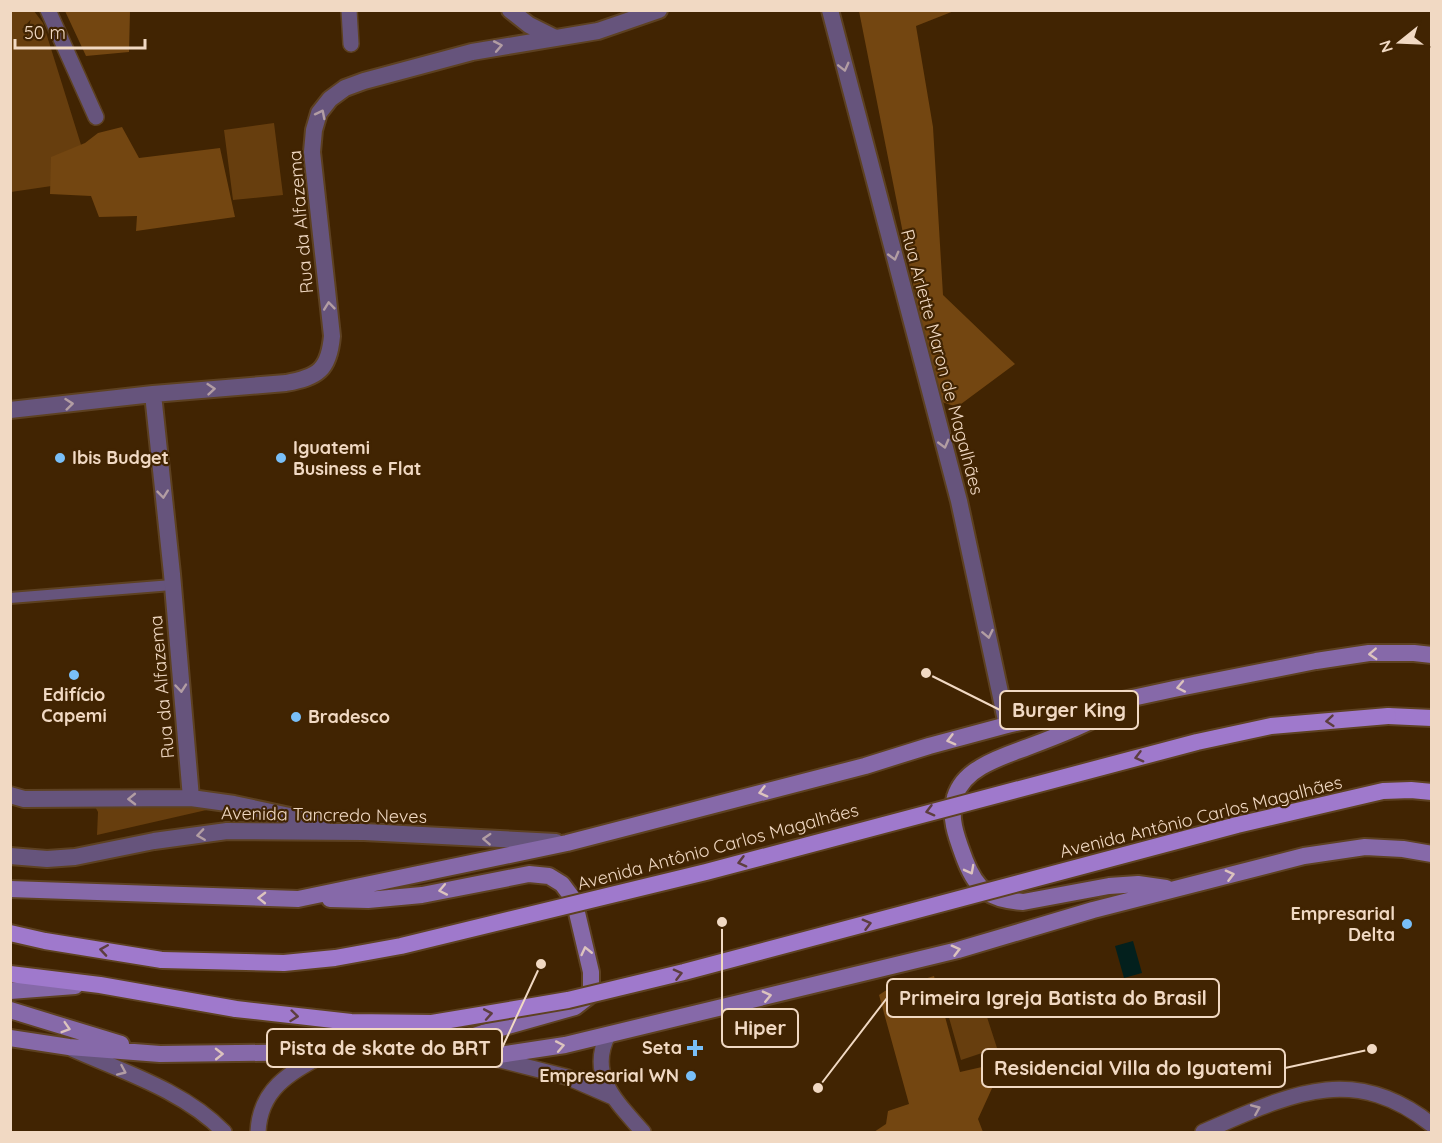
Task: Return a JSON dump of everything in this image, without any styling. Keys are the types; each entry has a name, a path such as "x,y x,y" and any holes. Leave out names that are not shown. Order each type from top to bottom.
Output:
{"main road":[{"path":"298,899 567,843 865,766 1008,725 1316,661 1369,653 1431,655"},
{"path":"1131,699 1100,718 981,767 962,782 958,789 954,799 954,825 969,872 992,897 1023,902 1109,886 1138,884 1173,889"},
{"name":"Avenida Antônio Carlos Magalhães","path":"10,933 162,960 284,963 335,958 401,946 706,872 1197,742 1271,726 1388,716 1431,718"},
{"name":"Avenida Antônio Carlos Magalhães","path":"10,974 100,985 236,1009 351,1022 432,1023 567,1000 695,970 1249,823 1383,791 1431,792"},
{"path":"10,1038 69,1047 160,1054 328,1052 420,1058 486,1057 565,1045 958,950 1173,889 1304,856 1365,847 1403,849 1431,854"},
{"path":"10,889 368,900 422,895 529,874 549,876 562,884 574,900 587,952 591,972 591,989 588,997 574,1007 455,1042 420,1058"},
{"name":"Avenida Antônio Carlos Magalhães","path":"10,990 100,985"},
{"path":"10,1010 160,1054"}],"street":[{"path":"48,10 96,117"},
{"path":"349,10 351,44"},
{"path":"510,10 529,25 555,38"},
{"name":"Rua da Alfazema","path":"10,410 153,394 286,383 318,373 326,364 331,352 332,336 312,152 314,130 320,113 330,99 345,88 364,81 461,54 598,31 659,10"},
{"name":"Rua Arlette Maron de Magalhães","path":"830,10 959,501 1008,725"},
{"name":"Rua da Alfazema","path":"153,394 191,798"},
{"path":"10,598 172,585"},
{"path":"10,795 24,799 191,798 234,804 364,832"},
{"name":"Avenida Tancredo Neves","path":"10,856 47,859 75,857 154,841 227,831 364,832 567,843"},
{"path":"608,1035 602,1047 600,1062 603,1077 613,1097 643,1132"},
{"path":"69,1047 191,1105 224,1132"},
{"path":"258,1132 259,1118 264,1104 275,1086 292,1072 328,1052"},
{"path":"486,1057 567,1077 613,1097"},
{"path":"1203,1132 1280,1099 1317,1091 1351,1089 1387,1098 1417,1113 1431,1125"}],"shaded area":[{"path":"10,11 34,11 43,23 92,180 11,192"},
{"path":"65,11 130,11 129,52 86,56"},
{"path":"859,11 954,11 916,26 933,127 943,295 1015,364 957,407 936,400"},
{"path":"274,123 283,195 233,200 224,130"},
{"path":"122,127 139,158 220,148 235,217 136,231 137,216 99,217 91,196 50,194 51,157 85,143 98,133"},
{"path":"93,803 224,806 97,835 98,812"},
{"path":"934,976 960,1072 1004,1062 978,1119 983,1132 874,1132 886,1124 888,1111 909,1104 879,995 885,991"},
{"path":"976,983 997,1048 961,1060 942,993"}],"water":[{"path":"1133,941 1142,973 1124,978 1115,946"}],"place":[{"name":"Ibis Budget","path":"60,458"},
{"name":"Iguatemi Business e Flat","path":"281,458"},
{"name":"Burger King","path":"926,673"},
{"name":"Edifício Capemi","path":"74,675"},
{"name":"Bradesco","path":"296,717"},
{"name":"Hiper","path":"722,922"},
{"name":"Empresarial Delta","path":"1407,924"},
{"name":"Pista de skate do BRT","path":"541,964"},
{"name":"Seta","path":"695,1048"},
{"name":"Residencial Villa do Iguatemi","path":"1372,1049"},
{"name":"Empresarial WN","path":"691,1076"},
{"name":"Primeira Igreja Batista do Brasil","path":"818,1088"}]}
